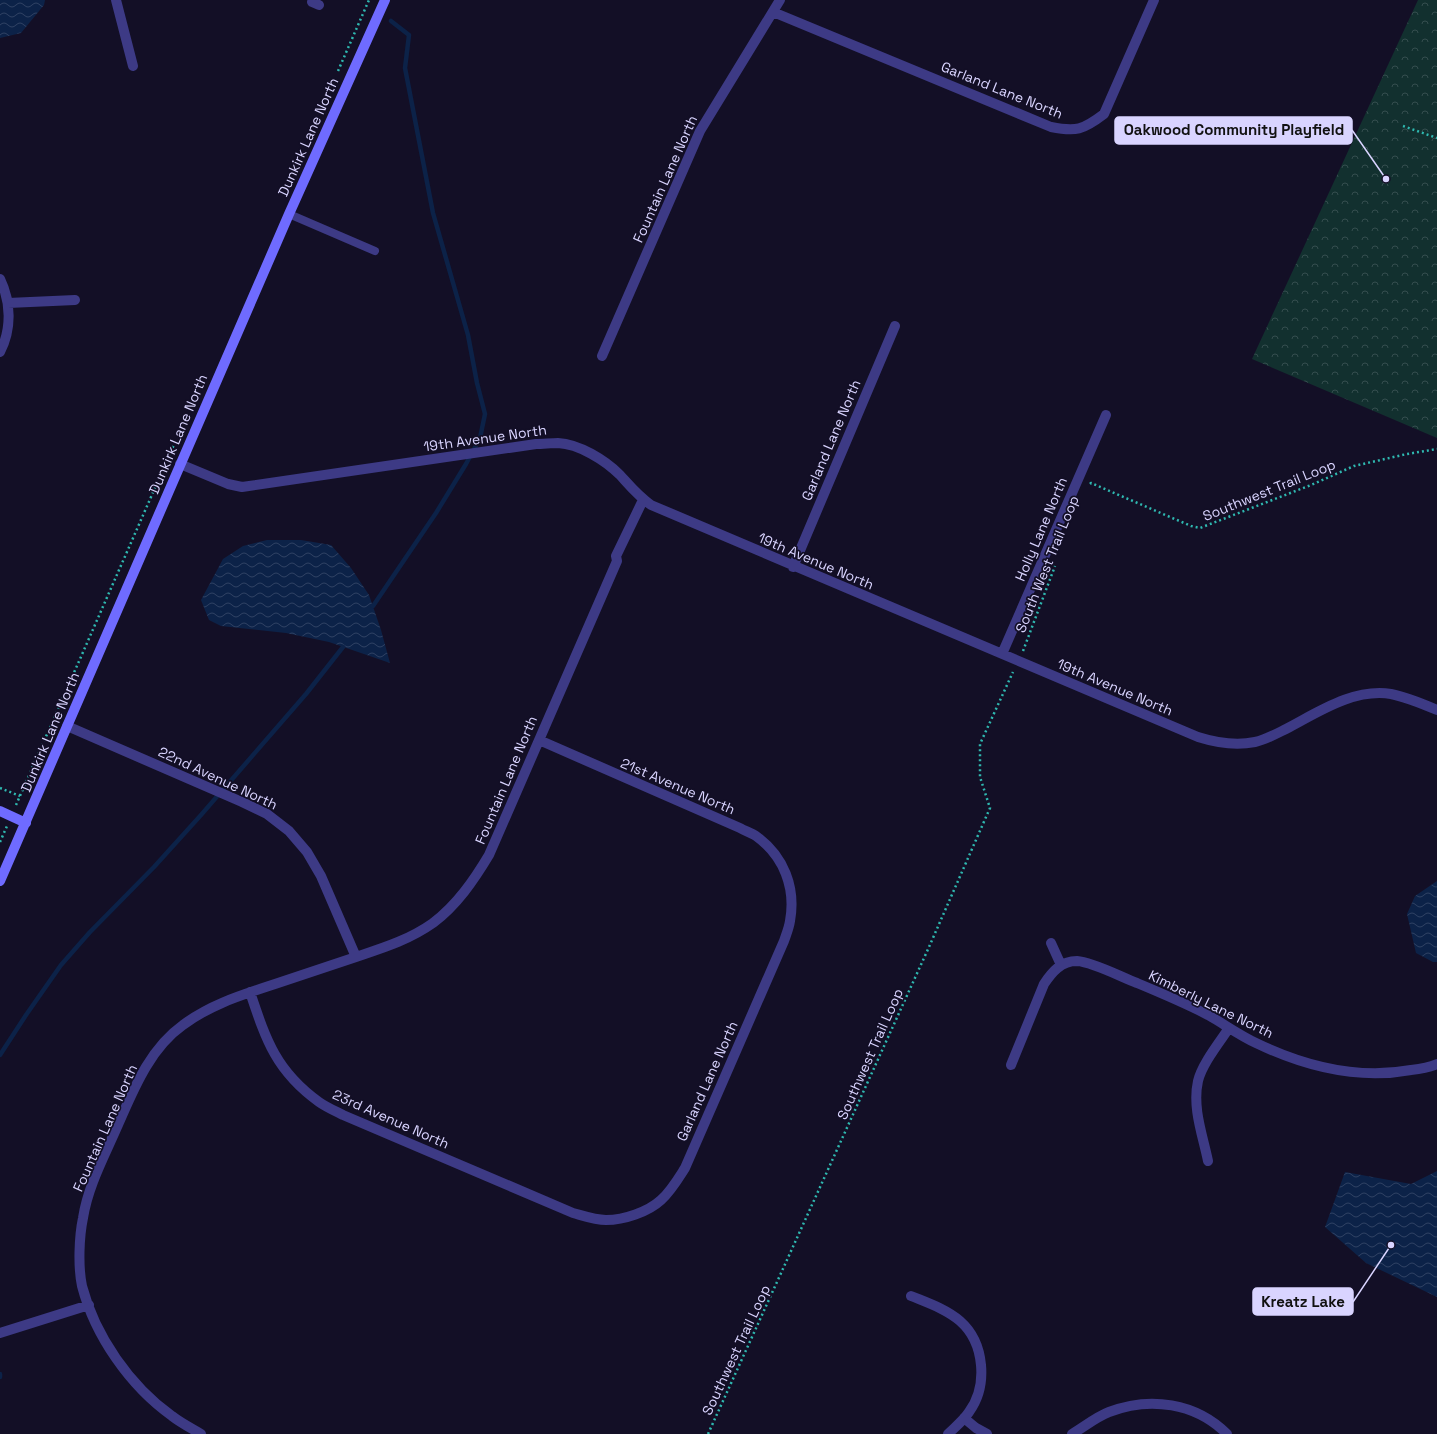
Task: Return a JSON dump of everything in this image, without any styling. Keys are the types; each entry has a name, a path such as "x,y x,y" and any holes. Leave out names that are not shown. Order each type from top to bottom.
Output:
{"street":[{"path":"116,0 133,66"},
{"name":"Dunkirk Lane North","path":"0,881 289,214 385,0"},
{"name":"Fountain Lane North","path":"602,356 700,131 780,0"},
{"name":"Garland Lane North","path":"773,12 1051,127 1065,130 1080,129 1092,123 1104,114 1154,0"},
{"path":"0,279 8,302 9,324 4,345 0,352"},
{"path":"8,302 75,300"},
{"name":"Garland Lane North","path":"793,566 895,326"},
{"name":"Holly Lane North","path":"1002,654 1106,415"},
{"name":"19th Avenue North","path":"180,464 228,484 242,487 536,444 559,443 582,449 602,460 620,475 634,492 643,500 664,511 1198,737 1217,743 1236,744 1256,742 1274,735 1336,703 1350,698 1370,694 1390,694 1437,710"},
{"name":"Fountain Lane North","path":"201,1434 172,1416 145,1393 121,1366 103,1337 88,1304 82,1284 80,1258 83,1218 91,1187 132,1095 145,1069 161,1046 181,1026 205,1010 230,998 381,950 408,938 433,922 455,903 474,880 489,855 617,561 616,556 643,500"},
{"name":"22nd Avenue North","path":"67,726 242,802 267,814 289,831 307,852 321,876 356,957"},
{"name":"21st Avenue North","path":"538,740 756,836 770,848 782,863 789,879"},
{"path":"0,811 26,823"},
{"name":"Garland Lane North","path":"573,1213 589,1218 607,1220 626,1217 642,1211 660,1201 674,1186 685,1168 784,941 790,921 792,901 789,879"},
{"path":"1011,1065 1044,984 1052,972 1061,965 1051,943"},
{"name":"Kimberly Lane North","path":"1061,965 1077,961 1091,964 1164,994 1209,1016 1256,1042 1291,1058 1329,1069 1367,1074 1398,1073 1437,1064"},
{"name":"23rd Avenue North","path":"250,992 269,1046 282,1068 300,1087 320,1103 343,1115 573,1213"},
{"path":"1208,1161 1196,1098 1198,1081 1229,1028"},
{"path":"911,1296 944,1310 961,1322 973,1337 980,1356 981,1375 978,1395 969,1412 948,1434"},
{"path":"0,1333 88,1304"},
{"path":"1072,1434 1108,1412 1131,1405 1156,1403 1182,1407 1206,1417 1227,1434"},
{"path":"964,1418 976,1428 987,1434"}],"lane":[{"path":"289,214 375,251"}],"path":[{"path":"1403,126 1437,138"},
{"path":"18,800 173,446"},
{"name":"Southwest Trail Loop","path":"1090,483 1184,523 1200,528 1311,485 1354,466 1437,449"},
{"name":"South West Trail Loop","path":"1088,490 1090,483"},
{"name":"South West Trail Loop","path":"1022,653 1058,560"},
{"name":"Southwest Trail Loop","path":"708,1434 926,954 990,808 980,777 980,744 1010,678"},
{"path":"0,788 20,796"},
{"path":"0,842 5,830"}],"green space":[{"path":"1418,0 1437,0 1437,438 1252,359"}],"water":[{"path":"0,0 45,0 44,5 21,33 0,38"},
{"path":"267,540 301,540 331,545 351,568 369,595 390,663 329,642 286,633 221,626 209,620 201,600 223,559 243,546"},
{"path":"1437,881 1437,962 1433,962 1416,953 1407,914 1415,896"},
{"path":"1437,1171 1437,1297 1366,1263 1325,1227 1345,1172 1411,1184"}],"waterway":[{"path":"373,606 436,513 466,464 480,438 485,414 477,383 468,335 433,213 405,68 409,35 391,21"},
{"path":"0,1055 61,965 90,932 154,867 201,815 306,694 343,647"}],"place":[{"name":"Oakwood Community Playfield","path":"1386,179"},
{"name":"Kreatz Lake","path":"1391,1245"}]}
